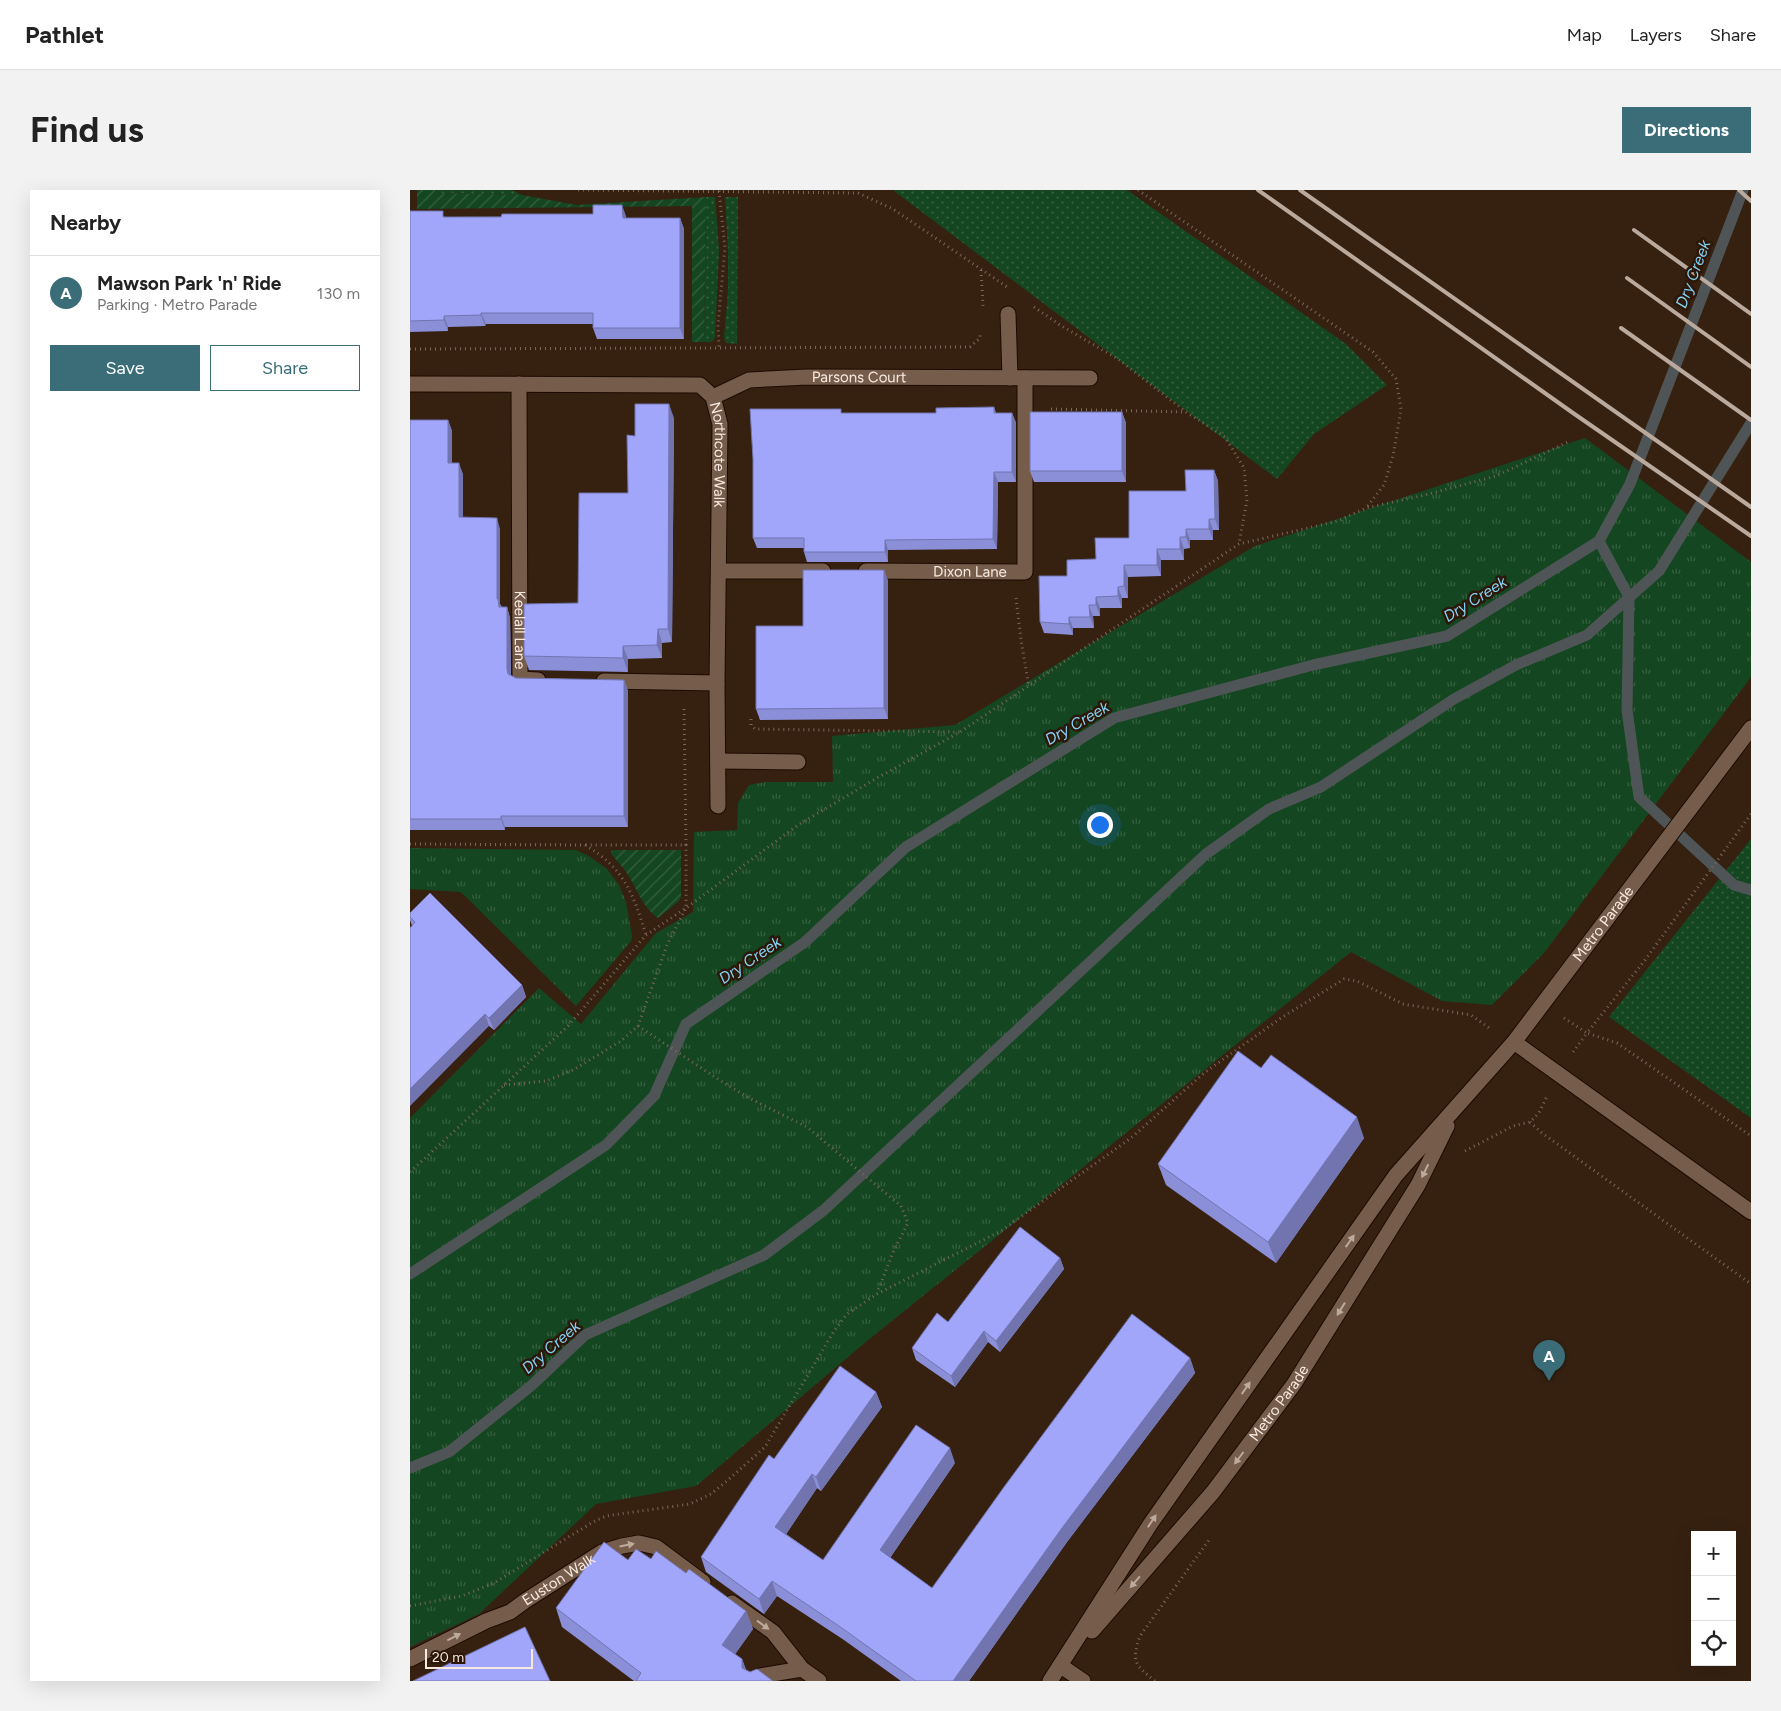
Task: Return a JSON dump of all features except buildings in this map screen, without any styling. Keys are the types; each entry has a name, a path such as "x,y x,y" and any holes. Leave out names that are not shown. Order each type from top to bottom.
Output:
{"street":[{"path":"1008,314 1010,378"},
{"name":"Parsons Court","path":"713,397 749,380 806,378 1090,378"},
{"name":"Dixon Lane","path":"720,571 1025,572 1025,378"},
{"name":"Northcote Walk","path":"410,384 700,385 713,397 720,424 720,571 717,683 718,806"},
{"name":"Keelall Lane","path":"519,384 520,680 549,680"},
{"path":"588,681 717,683"},
{"name":"Metro Parade","path":"1050,1681 1151,1523 1396,1175 1514,1042 1584,948 1744,742 1751,728"},
{"path":"718,761 798,762"},
{"path":"1514,1042 1751,1212"},
{"name":"Metro Parade","path":"1061,1666 1214,1492 1294,1384 1418,1185 1454,1111"},
{"name":"Euston Walk","path":"410,1659 486,1621 510,1612 602,1552 639,1543 656,1548 773,1632 802,1669 820,1681"},
{"path":"1061,1666 1083,1681"},
{"path":"756,1681 760,1676 802,1669"}],"path":[{"path":"578,190 858,193 894,208 1012,292"},
{"path":"845,190 849,193"},
{"path":"1138,190 1373,352 1396,380 1401,409 1393,456 1384,485 1366,508"},
{"path":"719,192 724,248 718,325 719,348"},
{"path":"981,269 983,314"},
{"path":"1028,303 1060,325 1118,359 1186,412 1225,437 1244,468 1247,500 1239,544"},
{"path":"410,349 970,347 980,338 981,330"},
{"path":"1044,409 1186,412"},
{"path":"410,1172 568,1026 646,935 686,908 798,825 960,732 1239,544 1338,521 1366,508 1496,476 1570,441"},
{"path":"1016,590 1021,640 1029,687"},
{"path":"504,1085 546,1081 573,1070 621,1041 638,1026 667,945 686,908 684,704"},
{"path":"751,719 751,725 755,729 960,732"},
{"path":"1751,814 1645,960 1587,1034 1618,1043 1751,1136"},
{"path":"410,844 686,846"},
{"path":"585,845 602,855 622,876 635,901 646,935"},
{"path":"410,1606 462,1596 494,1583 593,1522 606,1516 690,1504 710,1494 764,1447 834,1331 847,1314 877,1294 1001,1231 1131,1138 1204,1073 1281,1018 1344,979 1357,981 1402,1004 1471,1015 1487,1027 1514,1042"},
{"path":"638,1026 724,1083 806,1127 901,1206 908,1223 891,1257 877,1294"},
{"path":"1530,1122 1550,1139 1751,1284"}],"green space":[{"path":"417,190 435,190 436,193 522,195 577,205 706,197 704,342 692,342 692,206 417,209"},
{"path":"435,190 512,190 522,195 436,193"},
{"path":"895,190 1127,190 1346,344 1387,385 1314,434 1277,479"},
{"path":"706,197 715,197 719,251 715,338 711,342 704,342"},
{"path":"725,197 738,197 737,344 726,343 724,338 728,291"},
{"path":"1585,438 1751,562 1751,677 1544,953 1492,1005 1442,1001 1351,952 867,1341 696,1486 596,1504 479,1614 410,1647 410,1118 539,988 581,1024 656,933 693,912 694,832 737,830 738,803 749,785 766,782 833,782 832,736 955,725 1255,546"},
{"path":"1751,839 1751,1118 1609,1017"},
{"path":"410,848 576,850 589,856 607,869 619,885 626,902 632,936 631,941 576,1006 460,892 410,889"},
{"path":"681,850 681,897 679,901 658,918 648,908 626,872 611,854 611,851"}],"waterway":[{"name":"Dry Creek","path":"410,1274 606,1145 654,1096 686,1024 805,942 906,847 1114,718 1313,665 1447,636 1599,541 1630,484 1743,190"},
{"name":"Dry Creek","path":"410,1468 449,1452 532,1385 585,1335 764,1255 824,1210 1206,854 1269,809 1321,787 1454,699 1516,665 1587,635 1659,571 1751,423"},
{"path":"1599,541 1629,597 1627,710 1639,797 1734,885 1751,890"}],"railway":[{"path":"1258,190 1573,413 1751,536"},
{"path":"1300,190 1751,507"},
{"path":"1739,190 1751,201"},
{"path":"1634,230 1751,314"},
{"path":"1627,278 1751,367"},
{"path":"1621,328 1751,420"}],"place":[{"name":"Mawson Park 'n' Ride","path":"1549,1381"}]}
